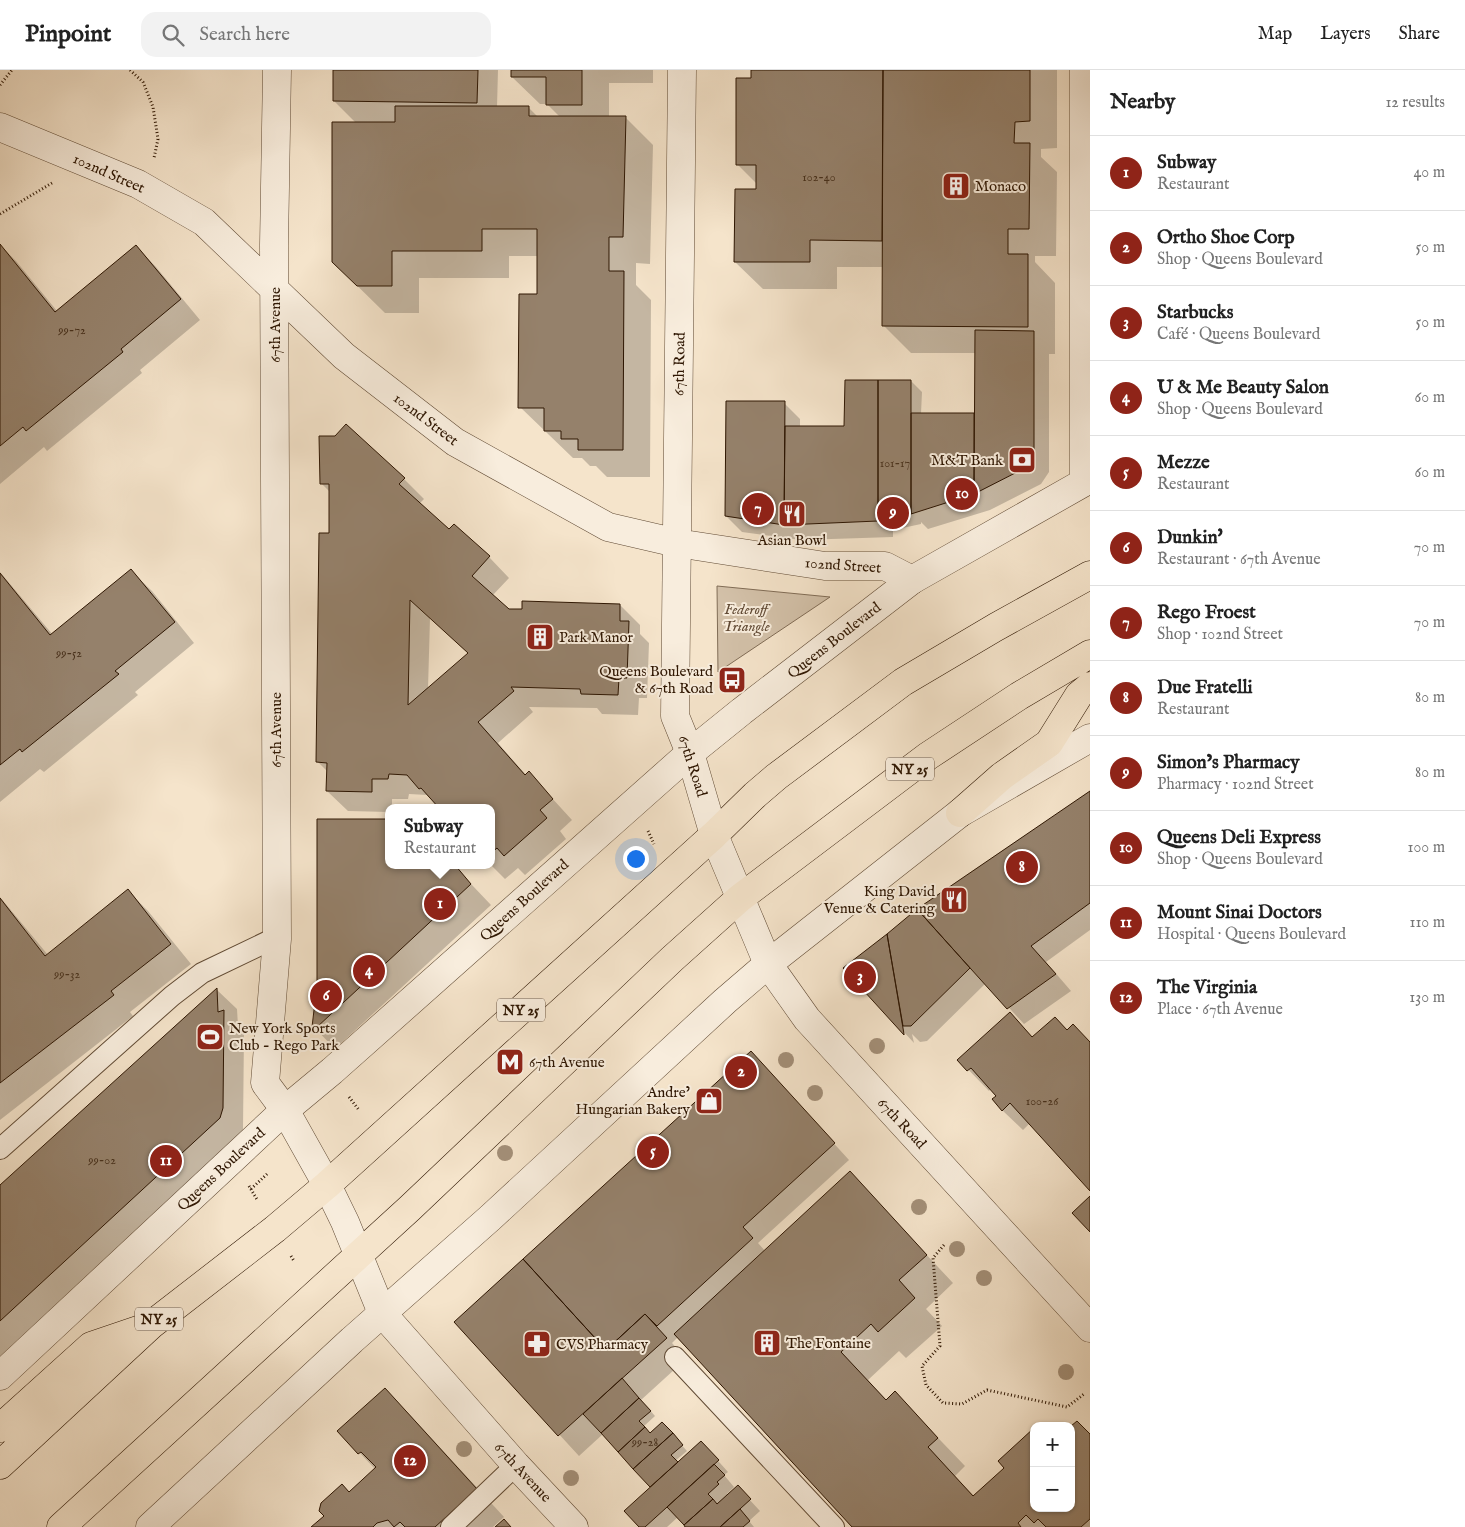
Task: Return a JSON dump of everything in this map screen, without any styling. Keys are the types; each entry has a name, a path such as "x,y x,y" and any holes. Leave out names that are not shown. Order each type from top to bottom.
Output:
{"main road":[{"name":"NY 25","path":"0,1465 152,1325 275,1229 327,1185 776,777 904,682 996,626 1090,575"},
{"name":"NY 25","path":"61,1527 410,1208 672,959 740,898 928,756 1019,696 1090,654"},
{"path":"960,813 1002,776 1049,743 1078,695 1090,686"},
{"path":"0,1428 91,1346 152,1325"}],"street":[{"name":"67th Avenue","path":"277,70 274,245 277,937 264,1083 285,1110 327,1185 345,1222 382,1313 516,1465 574,1527"},
{"name":"67th Road","path":"682,70 675,716 690,753 714,835 768,964 807,1019 1090,1328"},
{"path":"1084,70 1087,481"},
{"name":"102nd Street","path":"0,127 138,184 204,222 344,356 454,442 608,526 677,543 825,566 884,566 912,580"},
{"name":"Queens Boulevard","path":"0,1376 285,1110 332,1071 690,753 912,580 1087,481"},
{"path":"150,1527 382,1313 476,1231 724,1001 768,964 960,813 1090,738"}],"lane":[{"path":"0,1149 172,996 202,973 277,937"},
{"path":"676,1357 834,1527"},
{"path":"451,1527 516,1465"}],"path":[{"path":"0,86 12,70"},
{"path":"130,70 144,82 153,107 158,139 153,161"},
{"path":"0,214 55,182"},
{"path":"251,1189 267,1174"},
{"path":"248,1184 258,1201"},
{"path":"944,1245 933,1258 940,1346 922,1366 926,1385 943,1403 962,1404 987,1390 1067,1407 1084,1394"}],"green space":[{"name":"Federoff Triangle","path":"717,586 830,597 718,672"}],"building":[{"path":"333,70 478,70 477,103 333,101"},
{"path":"511,70 582,70 582,105 546,105 546,77 511,77"},
{"path":"751,70 883,70 882,241 810,240 810,262 734,262 735,189 756,189 756,165 736,165 736,78 751,78"},
{"name":"Monaco","path":"883,70 1030,70 1030,121 1015,122 1014,143 1030,143 1029,229 1008,229 1008,254 1028,254 1028,327 882,326"},
{"path":"395,106 529,106 529,116 626,116 623,237 609,237 609,271 624,271 623,450 578,450 578,439 561,439 561,431 544,431 544,408 518,408 519,294 537,294 537,229 482,229 482,251 392,251 392,286 357,286 332,262 332,122 395,122"},
{"path":"0,244 55,312 136,245 181,299 121,349 123,352 26,431 23,427 0,446"},
{"path":"975,330 1034,331 1034,450 1033,458 1025,468 974,494"},
{"path":"845,380 878,380 878,521 784,525 785,426 844,426"},
{"path":"878,380 911,380 911,514 878,521"},
{"path":"726,401 785,401 784,525 725,516"},
{"path":"911,413 974,413 974,494 911,514"},
{"name":"Park Manor","path":"346,424 405,478 399,484 449,529 454,524 490,556 472,576 509,609 522,609 522,601 620,604 620,621 629,621 627,678 619,678 618,695 581,694 580,689 511,687 514,691 478,722 525,775 529,771 553,799 540,810 547,818 504,856 497,848 495,850 495,804 435,804 407,775 389,774 388,779 372,779 372,792 326,791 327,763 316,762 319,533 329,533 329,484 320,484 319,436 335,436","holes":["410,600 468,653 408,705"]},
{"path":"131,569 175,622 115,671 119,674 22,752 20,749 0,765 0,573 50,635"},
{"path":"1090,791 1090,903 1031,946 1056,974 1007,1009 917,909"},
{"path":"317,819 385,819 385,869 458,869 471,884 316,1028 312,1027 317,985"},
{"path":"128,889 171,944 111,991 114,995 0,1083 0,898 45,956"},
{"path":"917,909 970,968 911,1026 903,1026 887,934"},
{"path":"887,934 904,1034 904,1035 843,968"},
{"path":"217,988 218,1012 224,1010 223,1108 220,1118 0,1321 0,1185"},
{"path":"1010,1012 1032,1037 1055,1017 1067,1030 1073,1024 1090,1042 1090,1191 1010,1103 1002,1111 992,1099 996,1096 971,1068 967,1071 957,1060"},
{"path":"751,1051 835,1143 743,1227 753,1238 657,1326 645,1314 606,1350 523,1259"},
{"name":"The Fontaine","path":"850,1171 927,1255 899,1280 915,1298 878,1332 871,1324 841,1352 886,1400 895,1391 938,1438 928,1447 973,1496 1004,1468 998,1461 1030,1432 1030,1512 1075,1512 1075,1423 1077,1421 1090,1434 1090,1519 1081,1527 1046,1527 1038,1519 1034,1523 1026,1515 1018,1523 1021,1527 852,1527 674,1334"},
{"path":"1090,1196 1090,1232 1072,1213"},
{"name":"CVS Pharmacy","path":"523,1259 606,1350 645,1314 667,1338 558,1436 454,1322"},
{"path":"622,1378 639,1398 601,1433 583,1414"},
{"path":"385,1388 477,1489 435,1527 405,1527 400,1522 394,1527 388,1520 377,1523 373,1527 311,1527 324,1516 319,1511 321,1503 342,1484 349,1492 376,1467 361,1452 358,1454 337,1431"},
{"path":"639,1398 651,1411 639,1421 645,1427 618,1452 601,1433"},
{"path":"662,1422 673,1433 633,1469 618,1452 645,1427 650,1433"},
{"path":"673,1433 683,1445 671,1455 678,1462 650,1487 633,1469"},
{"path":"701,1441 719,1460 645,1527 639,1527 624,1511"},
{"path":"714,1464 725,1475 717,1482 719,1484 708,1494 713,1499 684,1525 667,1507"},
{"path":"738,1485 751,1499 720,1527 685,1527 684,1525 713,1499 717,1504"},
{"path":"740,1509 750,1521 743,1527 720,1527"},
{"path":"504,1519 511,1527 495,1527"}],"place":[{"name":"Monaco","path":"956,186"},
{"name":"M&T Bank","path":"1022,460"},
{"name":"Queens Deli Express","path":"962,494"},
{"name":"Rego Froest","path":"758,509"},
{"name":"Simon’s Pharmacy","path":"893,513"},
{"name":"Asian Bowl","path":"792,514"},
{"name":"Park Manor","path":"540,637"},
{"name":"Queens Boulevard & 67th Road","path":"732,680"},
{"name":"Due Fratelli","path":"1022,867"},
{"name":"King David Venue & Catering","path":"954,900"},
{"name":"Subway","path":"440,904"},
{"name":"U & Me Beauty Salon","path":"369,971"},
{"name":"Starbucks","path":"860,977"},
{"name":"Dunkin'","path":"326,996"},
{"name":"New York Sports Club - Rego Park","path":"210,1037"},
{"name":"67th Avenue","path":"510,1062"},
{"name":"Ortho Shoe Corp","path":"741,1072"},
{"name":"Andre’ Hungarian Bakery","path":"709,1101"},
{"name":"Mezze","path":"653,1152"},
{"name":"Mount Sinai Doctors","path":"166,1161"},
{"name":"The Fontaine","path":"767,1343"},
{"name":"CVS Pharmacy","path":"537,1344"},
{"name":"The Virginia","path":"410,1461"}]}
